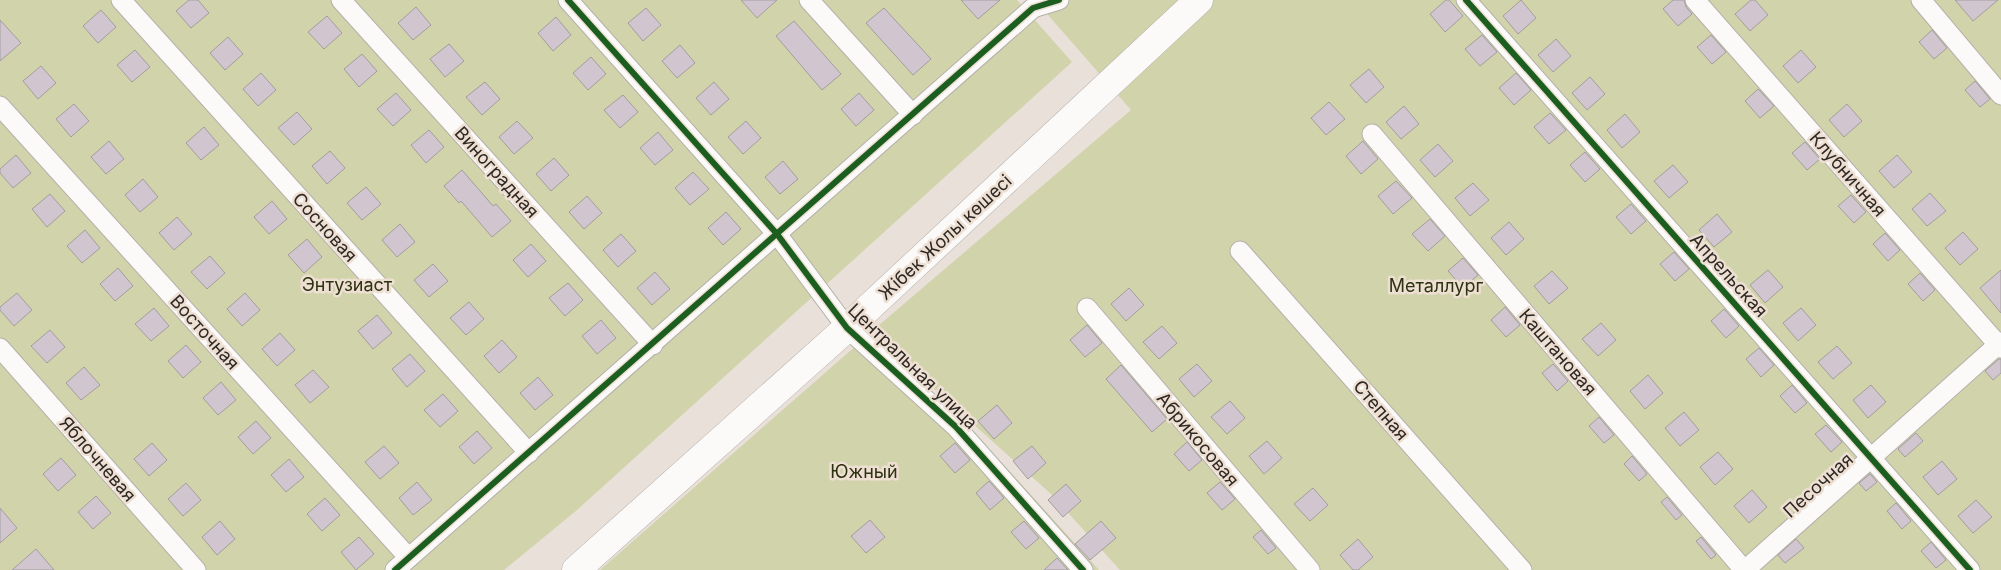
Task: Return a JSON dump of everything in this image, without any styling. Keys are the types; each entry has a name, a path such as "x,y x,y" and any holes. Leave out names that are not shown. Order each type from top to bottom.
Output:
{"highway":[{"name":"Жібек Жолы көшесі","path":"576,570 847,328 1199,0"}],"street":[{"name":"Сосновая","path":"122,0 529,453"},
{"name":"Виноградная","path":"341,0 653,345"},
{"name":"Центральная улица","path":"568,0 777,234 847,328 956,427 1083,570"},
{"path":"809,0 913,115"},
{"path":"402,564 913,115 1030,4 1058,0"},
{"name":"Апрельская","path":"1466,0 1970,570"},
{"name":"Клубничная","path":"1695,0 2000,345"},
{"path":"1921,0 2001,94"},
{"name":"Восточная","path":"0,106 402,564"},
{"name":"Каштановая","path":"1372,134 1745,570"},
{"name":"Степная","path":"1240,251 1522,570"},
{"name":"Абрикосовая","path":"1087,308 1310,570"},
{"name":"Песочная","path":"1745,570 2000,345"},
{"name":"Яблочневая","path":"0,348 196,570"}],"green space":[{"name":"Энтузиаст","path":"0,0 1017,0 1072,62 577,510 504,570 0,570"},
{"name":"Металлург","path":"1035,0 2001,0 2001,570 1120,570 1051,494 871,332 1131,110"},
{"name":"Южный","path":"866,337 1003,464 1099,570 600,570"}],"building":[{"path":"189,0 198,0 209,13 191,28 176,11"},
{"path":"741,0 777,0 757,18"},
{"path":"961,0 1000,0 978,19"},
{"path":"1446,0 1449,0 1463,16 1445,32 1430,14"},
{"path":"1521,0 1536,18 1518,34 1503,16"},
{"path":"1673,0 1684,0 1686,7 1692,14 1678,26 1663,9"},
{"path":"1751,0 1755,0 1768,15 1750,31 1735,14"},
{"path":"1955,0 1998,0 1973,21"},
{"path":"416,7 431,25 413,40 398,23"},
{"path":"646,8 661,25 643,41 628,23"},
{"path":"884,8 931,59 913,75 866,23"},
{"path":"101,10 116,27 98,43 83,26"},
{"path":"327,16 342,33 324,49 308,32"},
{"path":"556,17 571,35 553,51 538,33"},
{"path":"0,20 21,43 0,61"},
{"path":"794,21 841,74 822,90 776,36"},
{"path":"1932,30 1947,48 1934,59 1919,42"},
{"path":"1482,35 1497,52 1480,66 1465,49"},
{"path":"1711,35 1726,52 1712,64 1697,47"},
{"path":"228,37 243,54 225,70 210,53"},
{"path":"1556,39 1571,56 1553,72 1538,55"},
{"path":"449,44 464,61 445,77 430,59"},
{"path":"680,45 695,63 677,78 662,61"},
{"path":"135,50 150,67 132,82 117,65"},
{"path":"1801,50 1816,67 1798,83 1783,66"},
{"path":"362,54 377,71 359,87 344,69"},
{"path":"591,57 606,74 588,90 573,73"},
{"path":"41,66 56,83 38,99 23,81"},
{"path":"1369,69 1384,87 1366,103 1350,85"},
{"path":"261,73 276,90 258,106 243,89"},
{"path":"1516,73 1531,90 1514,105 1499,88"},
{"path":"1590,77 1605,94 1587,110 1572,93"},
{"path":"1975,81 1990,99 1980,107 1965,90"},
{"path":"485,82 500,99 482,115 466,97"},
{"path":"714,82 729,99 711,115 696,98"},
{"path":"1758,89 1774,106 1760,118 1745,101"},
{"path":"396,93 411,110 393,126 377,109"},
{"path":"859,93 874,110 856,126 841,109"},
{"path":"623,95 638,112 620,128 604,110"},
{"path":"1329,102 1345,119 1326,135 1311,118"},
{"path":"74,104 89,121 71,137 56,119"},
{"path":"1847,104 1862,121 1844,137 1829,120"},
{"path":"1404,106 1419,124 1401,139 1386,122"},
{"path":"297,112 312,129 294,145 278,128"},
{"path":"1550,113 1566,130 1549,144 1534,127"},
{"path":"1625,114 1640,132 1622,148 1607,130"},
{"path":"517,121 533,138 514,154 499,137"},
{"path":"746,121 761,138 743,154 728,137"},
{"path":"204,127 219,145 201,160 186,143"},
{"path":"429,130 444,147 426,163 411,145"},
{"path":"658,132 673,150 655,165 640,148"},
{"path":"109,141 124,159 106,174 91,157"},
{"path":"1363,141 1378,159 1361,174 1346,156"},
{"path":"1805,142 1820,159 1807,170 1792,153"},
{"path":"1438,144 1453,161 1435,177 1420,160"},
{"path":"330,151 345,168 327,184 312,166"},
{"path":"1585,152 1600,169 1585,182 1570,165"},
{"path":"16,155 31,173 13,188 0,173 0,169"},
{"path":"1897,155 1912,172 1894,188 1879,171"},
{"path":"554,158 569,175 551,191 536,174"},
{"path":"783,161 798,179 780,194 765,177"},
{"path":"1673,165 1688,182 1669,198 1654,181"},
{"path":"462,170 493,206 496,204 511,221 492,237 461,201 459,203 444,186"},
{"path":"693,172 709,189 690,205 675,188"},
{"path":"143,179 158,197 140,212 125,195"},
{"path":"1396,181 1412,198 1393,214 1378,196"},
{"path":"1473,183 1489,200 1470,216 1455,198"},
{"path":"366,187 381,204 362,220 347,203"},
{"path":"1930,193 1946,211 1927,226 1912,209"},
{"path":"50,194 65,211 47,227 32,209"},
{"path":"1851,195 1866,212 1854,223 1838,206"},
{"path":"587,196 602,213 584,229 569,212"},
{"path":"272,201 287,219 269,234 254,217"},
{"path":"1631,204 1646,221 1631,234 1616,217"},
{"path":"726,212 741,229 723,245 708,228"},
{"path":"1717,214 1732,232 1714,247 1699,230"},
{"path":"177,217 192,234 174,250 159,233"},
{"path":"1430,219 1445,236 1428,251 1412,234"},
{"path":"1509,222 1524,239 1506,255 1491,238"},
{"path":"400,224 415,242 397,257 382,240"},
{"path":"85,230 100,248 82,263 67,246"},
{"path":"1963,232 1978,249 1960,265 1945,248"},
{"path":"1885,233 1900,250 1888,261 1873,244"},
{"path":"621,234 636,251 618,267 603,250"},
{"path":"307,239 322,257 304,273 288,255"},
{"path":"531,244 546,261 528,277 513,260"},
{"path":"1674,252 1689,269 1675,281 1660,264"},
{"path":"210,256 225,273 207,289 191,272"},
{"path":"1463,258 1478,275 1463,288 1448,271"},
{"path":"433,264 448,281 429,297 414,280"},
{"path":"118,268 133,286 115,301 100,284"},
{"path":"1768,270 1783,287 1765,303 1750,285"},
{"path":"2001,270 2001,313 1980,288"},
{"path":"1552,271 1568,288 1549,304 1534,286"},
{"path":"655,272 670,289 652,305 637,288"},
{"path":"1920,273 1935,290 1923,301 1908,284"},
{"path":"568,283 583,300 565,316 549,298"},
{"path":"1129,288 1144,305 1126,321 1111,304"},
{"path":"17,293 32,310 14,326 0,310 0,307"},
{"path":"245,293 260,310 242,326 227,309"},
{"path":"469,302 484,319 466,335 450,318"},
{"path":"1505,307 1520,325 1506,337 1491,320"},
{"path":"154,308 169,326 151,341 135,324"},
{"path":"1801,308 1816,325 1798,341 1783,323"},
{"path":"1724,309 1739,326 1726,338 1711,321"},
{"path":"377,315 392,333 373,349 358,331"},
{"path":"601,320 616,338 597,354 582,336"},
{"path":"1601,323 1616,340 1598,356 1582,339"},
{"path":"1087,325 1102,343 1085,357 1070,340"},
{"path":"1162,326 1177,343 1159,359 1143,342"},
{"path":"50,330 65,347 47,363 31,346"},
{"path":"280,333 295,350 277,366 262,349"},
{"path":"502,340 517,357 499,373 484,356"},
{"path":"186,345 201,362 183,378 168,361"},
{"path":"1837,346 1852,363 1833,379 1818,362"},
{"path":"1759,348 1774,365 1761,377 1746,359"},
{"path":"410,354 425,371 407,387 392,369"},
{"path":"2001,359 2001,373 1993,380 1985,371"},
{"path":"1197,364 1212,381 1194,397 1179,379"},
{"path":"1553,364 1568,381 1557,391 1542,373"},
{"path":"1121,365 1167,419 1152,432 1106,379"},
{"path":"84,367 100,385 81,400 66,383"},
{"path":"313,370 329,387 310,403 295,385"},
{"path":"1648,375 1663,393 1645,409 1630,391"},
{"path":"538,377 553,395 535,410 520,393"},
{"path":"221,382 236,400 218,415 203,398"},
{"path":"1792,385 1807,403 1795,413 1780,396"},
{"path":"1871,385 1886,402 1868,418 1853,400"},
{"path":"443,394 458,411 440,427 424,410"},
{"path":"1230,401 1245,418 1227,434 1211,417"},
{"path":"997,405 1012,423 994,439 978,421"},
{"path":"1684,412 1699,430 1680,446 1665,428"},
{"path":"1599,417 1614,435 1604,443 1589,426"},
{"path":"256,421 271,438 253,454 238,437"},
{"path":"1826,425 1842,442 1831,452 1815,434"},
{"path":"477,431 492,448 474,464 459,447"},
{"path":"1916,433 1923,441 1905,457 1898,449"},
{"path":"1267,441 1282,458 1264,474 1249,456"},
{"path":"1187,442 1202,460 1189,471 1174,454"},
{"path":"152,443 167,460 149,476 134,459"},
{"path":"955,443 970,460 955,473 940,456"},
{"path":"384,446 399,463 380,479 365,462"},
{"path":"1032,446 1046,463 1028,479 1013,461"},
{"path":"1718,452 1733,469 1715,485 1700,467"},
{"path":"1632,456 1647,474 1639,481 1624,464"},
{"path":"61,458 76,475 58,491 43,474"},
{"path":"289,459 304,477 286,492 271,475"},
{"path":"1942,461 1957,479 1938,495 1923,477"},
{"path":"1870,474 1877,482 1866,491 1859,483"},
{"path":"989,481 1004,498 990,510 976,493"},
{"path":"417,482 432,500 413,515 399,498"},
{"path":"1220,482 1235,499 1222,510 1207,493"},
{"path":"186,483 201,500 183,516 168,499"},
{"path":"1066,484 1081,501 1063,517 1048,500"},
{"path":"1313,488 1328,505 1310,521 1294,504"},
{"path":"1752,490 1767,507 1749,523 1734,506"},
{"path":"96,496 111,513 93,529 78,512"},
{"path":"1667,497 1682,515 1676,520 1661,502"},
{"path":"325,498 340,515 322,531 307,514"},
{"path":"1976,500 1992,517 1973,533 1958,516"},
{"path":"1896,503 1911,521 1902,529 1887,511"},
{"path":"0,508 17,528 0,543"},
{"path":"870,520 885,537 866,553 851,536"},
{"path":"220,521 235,539 217,555 202,537"},
{"path":"1024,521 1039,538 1026,549 1011,532"},
{"path":"1101,521 1116,538 1090,560 1075,544"},
{"path":"1261,530 1276,548 1268,554 1253,537"},
{"path":"359,537 374,554 356,570 341,552"},
{"path":"1701,537 1716,555 1711,559 1696,541"},
{"path":"1358,539 1373,557 1358,570 1353,570 1340,555"},
{"path":"1796,539 1804,548 1785,563 1778,555"},
{"path":"1931,542 1946,560 1936,568 1921,551"},
{"path":"36,549 54,570 12,570"},
{"path":"1057,558 1068,570 1044,570"}],"cycle path":[{"path":"568,0 777,234 847,328 956,427 1083,570"},
{"path":"395,570 1033,8 1059,0"},
{"path":"1466,0 1970,570"}]}
